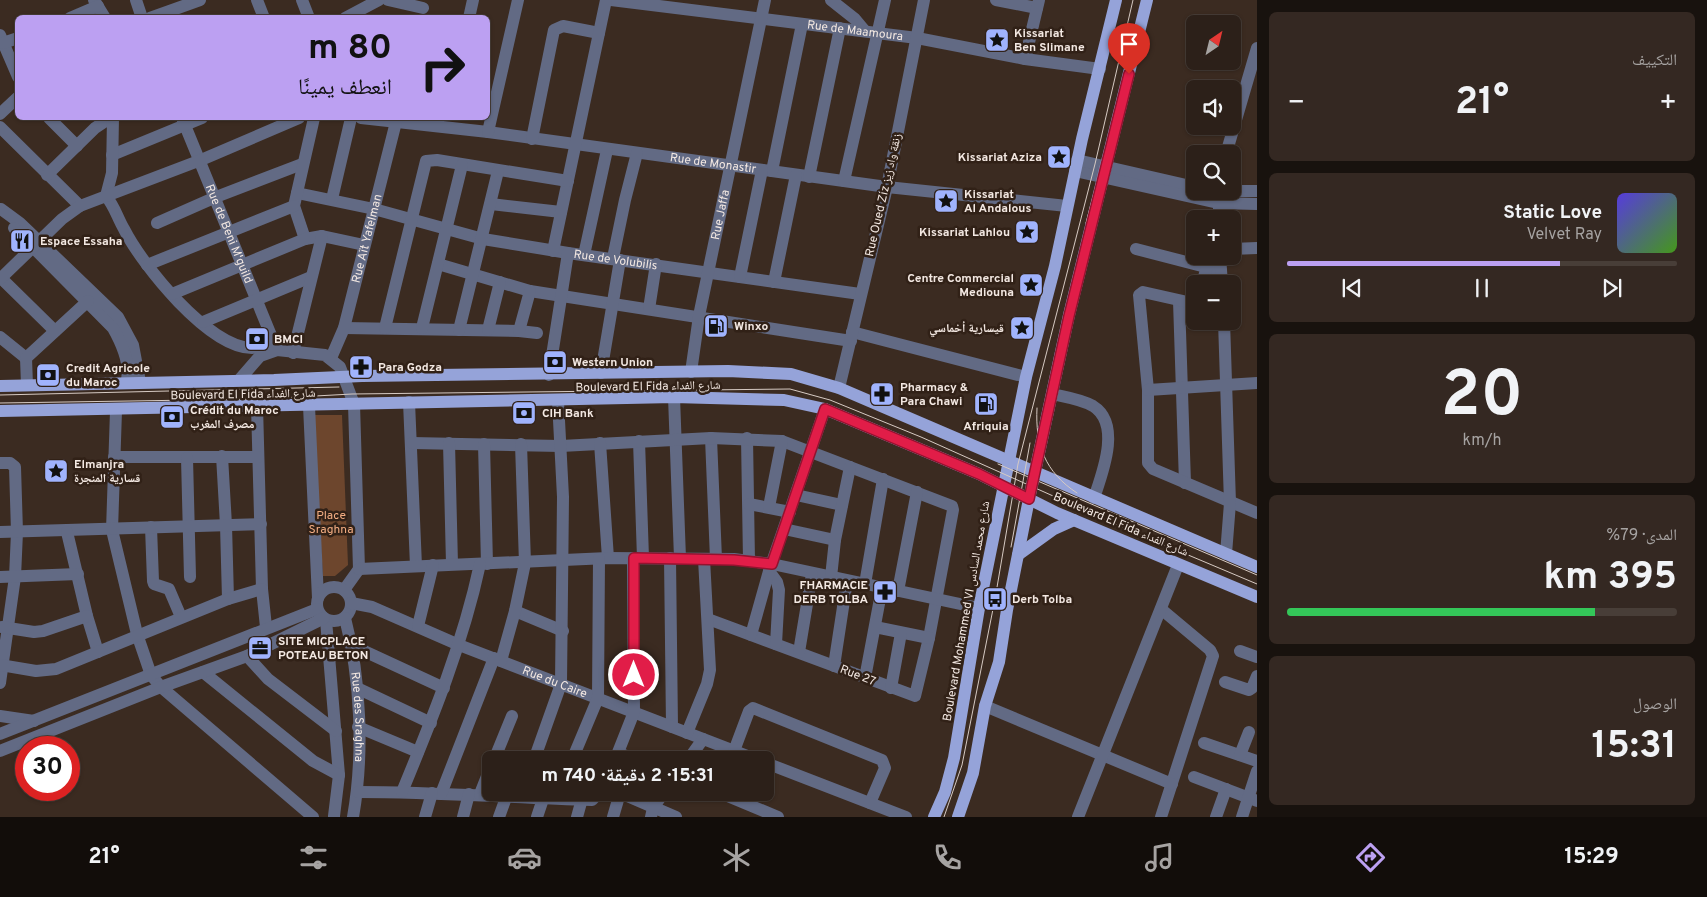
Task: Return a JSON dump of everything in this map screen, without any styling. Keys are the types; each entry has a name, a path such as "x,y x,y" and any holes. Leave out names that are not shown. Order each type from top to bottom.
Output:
{"main road":[{"name":"Boulevard Mohammed VI شارع محمد السادس","path":"934,817 945,792 954,758 1003,486 1026,377 1055,266 1076,166 1116,0"},
{"path":"958,817 973,774 985,706 999,662 1029,499 1052,394 1147,0"},
{"name":"Boulevard El Fida شارع الفداء","path":"0,386 240,379 601,373 791,374 839,388 1257,567"},
{"name":"Boulevard El Fida شارع الفداء","path":"0,411 116,411 409,402 558,401 674,397 784,400 825,409 1003,486 1074,520 1257,597"},
{"path":"1018,555 1054,530 1074,520"}],"street":[{"path":"136,0 141,15"},
{"path":"158,15 200,0"},
{"path":"257,0 259,15"},
{"path":"302,0 308,15"},
{"path":"352,15 379,0"},
{"path":"388,0 423,9"},
{"path":"470,15 473,0"},
{"path":"488,132 518,0"},
{"path":"553,251 606,0"},
{"name":"Rue de Maamoura","path":"611,0 916,38 1025,59 1100,69"},
{"name":"Rue Jaffa","path":"691,372 699,316 765,0"},
{"path":"831,0 855,18 865,31"},
{"path":"844,181 879,34 885,0"},
{"name":"Rue Oued Ziz زنقة واد زيز","path":"839,388 887,187 924,0"},
{"path":"996,0 1038,4 1025,59"},
{"path":"75,15 96,3 103,15"},
{"path":"740,277 802,24"},
{"path":"532,139 554,30 563,26 599,34"},
{"path":"774,282 840,28"},
{"path":"15,38 2,39 15,70"},
{"path":"1229,145 1257,48"},
{"path":"0,114 15,99"},
{"path":"51,120 77,146"},
{"path":"106,196 112,173 111,120"},
{"path":"55,331 0,278 62,219 80,206 201,160 294,120"},
{"path":"306,239 294,206 313,120"},
{"path":"332,199 351,120"},
{"name":"Rue de Monastir","path":"397,120 448,123 488,132 607,150 887,187 1067,206"},
{"name":"Rue Aït Yafelman","path":"331,358 344,328 397,120"},
{"path":"112,155 184,121"},
{"name":"Rue de Beni M'guild","path":"184,121 276,346"},
{"path":"48,175 77,146 93,123"},
{"path":"0,127 80,206"},
{"path":"584,255 607,150"},
{"path":"601,373 612,303 616,259 637,153"},
{"path":"385,328 426,161 437,160 568,182"},
{"path":"157,223 216,197 302,164"},
{"path":"422,328 462,164"},
{"path":"1076,166 1186,191"},
{"path":"459,330 492,204 498,171"},
{"path":"1162,186 1186,187"},
{"path":"1241,191 1257,191"},
{"name":"Rue de Volubilis","path":"297,193 374,209 483,239 553,251 860,294"},
{"path":"106,196 115,206 123,229 160,284 185,308 228,342 255,348 276,346 293,353 325,355 340,367 354,404 359,569 344,590"},
{"path":"1235,200 1257,204"},
{"path":"492,204 561,212"},
{"path":"147,265 294,206"},
{"path":"1,208 12,226 36,244 118,317 133,345 140,382"},
{"path":"172,294 306,239 322,236 364,245"},
{"path":"293,353 322,236"},
{"path":"36,244 113,328 120,342 129,371 126,383"},
{"path":"1241,249 1257,248"},
{"path":"1136,249 1207,266 1219,275"},
{"path":"548,375 568,253"},
{"path":"438,264 530,291 851,337 1026,377"},
{"path":"649,309 656,264"},
{"path":"1204,275 1207,266"},
{"path":"203,322 312,278"},
{"path":"488,330 500,282"},
{"path":"519,330 530,291"},
{"path":"1186,302 1142,292 1139,295 1148,390 1150,466 1230,503 1257,513"},
{"path":"27,385 26,358 88,301"},
{"path":"1179,301 1185,483"},
{"path":"344,328 519,330 537,333"},
{"path":"1224,330 1230,503 1226,554"},
{"path":"2,341 26,358"},
{"path":"240,379 260,356 276,346"},
{"path":"1148,390 1257,383"},
{"path":"1052,394 1088,403 1097,409 1104,418 1107,431 1107,455 1094,498"},
{"path":"672,727 675,558 674,397"},
{"path":"537,751 561,684 563,560 561,446 558,401"},
{"path":"409,402 416,566"},
{"path":"257,406 262,589 266,627"},
{"name":"Rue des Sraghna","path":"309,406 321,611 336,731 339,775 333,816"},
{"path":"751,635 771,568 825,409"},
{"path":"116,411 112,530 137,634 151,675 161,687 313,817"},
{"path":"687,733 707,684 710,670 708,619 711,438"},
{"path":"412,443 561,446 711,438 747,438 782,441 917,492 898,591"},
{"path":"747,438 749,561"},
{"path":"618,751 634,712 639,441"},
{"path":"769,507 782,441"},
{"path":"576,751 598,698 603,559 600,443"},
{"path":"449,444 452,564"},
{"path":"402,792 444,688 484,564 484,444"},
{"path":"425,817 498,659 515,611 525,563 521,444"},
{"path":"222,456 228,599"},
{"path":"114,457 187,458 258,456"},
{"path":"187,458 190,577"},
{"path":"0,683 4,627 15,577 17,532 15,471 6,464"},
{"path":"831,577 835,540 850,467"},
{"path":"865,584 883,479"},
{"name":"Rue 27","path":"708,619 915,696 929,638 953,510 948,503 917,492"},
{"path":"796,495 842,505"},
{"path":"749,504 790,512"},
{"path":"0,532 67,532 188,525 261,524"},
{"path":"152,527 153,581 154,584 169,589 181,617"},
{"path":"784,529 835,540"},
{"path":"67,532 87,616 98,652"},
{"path":"359,569 638,558 749,561 771,568 831,577 980,608"},
{"path":"418,626 433,565"},
{"path":"1078,817 1178,565"},
{"path":"771,568 779,590 776,644"},
{"path":"0,577 78,574"},
{"path":"799,652 812,574"},
{"path":"834,666 847,581"},
{"path":"0,751 161,687 247,656 321,611 329,587 344,590 352,603 349,613 345,618 335,621 321,611"},
{"path":"865,678 882,588"},
{"path":"1,665 46,671 228,599 262,589"},
{"name":"Rue du Caire","path":"352,603 372,607 459,645 734,751"},
{"path":"1160,609 1210,650 1212,662 1161,817"},
{"path":"0,734 151,675 266,627 321,611"},
{"path":"515,611 562,631"},
{"path":"4,627 43,632 87,616"},
{"name":"Rue des Sraghna","path":"345,618 357,688 358,792 352,817"},
{"path":"875,627 929,638"},
{"path":"891,688 901,632"},
{"path":"351,645 444,688"},
{"path":"1240,650 1257,657"},
{"path":"247,656 268,680 336,731"},
{"path":"203,672 313,761 339,775"},
{"path":"1224,682 1248,690 1252,688 1257,676"},
{"path":"357,688 431,723"},
{"path":"985,706 1172,784"},
{"path":"734,751 751,709 882,760 885,768 870,803"},
{"path":"0,716 34,721"},
{"path":"498,751 512,716"},
{"path":"34,721 41,734"},
{"path":"358,727 418,752"},
{"path":"1240,755 1249,732"},
{"path":"694,751 703,739"},
{"path":"1204,743 1257,761"},
{"path":"774,766 870,803 884,813 906,817"},
{"path":"1242,817 1253,799 1257,772"},
{"path":"1194,777 1253,799"},
{"path":"463,817 482,781"},
{"path":"1216,817 1226,789"},
{"path":"358,792 482,794"},
{"path":"499,817 505,801"},
{"path":"537,817 549,801"},
{"path":"577,817 588,801"},
{"path":"613,817 617,801"},
{"path":"633,801 652,812 676,817"},
{"path":"652,812 659,801"},
{"path":"740,801 778,817"},
{"path":"333,816 344,814 352,817"}],"green space":[{"name":"Place Sraghna","path":"312,415 342,415 348,565 335,576 323,576"}],"tram line":[{"path":"944,817 962,765 995,599 1018,464 1095,164 1133,0"},
{"path":"1086,223 1102,163"},
{"path":"0,395 339,387"},
{"path":"0,403 260,399 352,394 790,389 830,400 921,437 1136,533 1257,584"},
{"path":"1037,408 1038,434 1044,457 1057,476 1077,493"},
{"path":"1011,547 1030,443"},
{"path":"998,464 1257,575"}],"place":[{"name":"Kissariat Ben Slimane","path":"997,40"},
{"name":"Kissariat Aziza","path":"1059,157"},
{"name":"Kissariat Al Andalous","path":"946,201"},
{"name":"Kissariat Lahlou","path":"1027,232"},
{"name":"Espace Essaha","path":"22,241"},
{"name":"Centre Commercial Mediouna","path":"1031,285"},
{"name":"Winxo","path":"716,326"},
{"name":"قيسارية أخماسي","path":"1022,328"},
{"name":"BMCI","path":"257,339"},
{"name":"Western Union","path":"555,362"},
{"name":"Para Godza","path":"361,367"},
{"name":"Credit Agricole du Maroc","path":"48,375"},
{"name":"Pharmacy & Para Chawi","path":"882,394"},
{"name":"Afriquia","path":"986,404"},
{"name":"CIH Bank","path":"524,413"},
{"name":"Crédit du Maroc مصرف المغرب","path":"172,417"},
{"name":"Elmanjra قسارية المنجرة","path":"56,471"},
{"name":"FHARMACIE DERB TOLBA","path":"885,592"},
{"name":"Derb Tolba","path":"995,599"},
{"name":"SITE MICPLACE POTEAU BETON","path":"260,648"}],"route":[{"path":"634,675 634,558 734,560 772,564 825,409 979,474 1029,499 1069,316 1129,74"}]}
